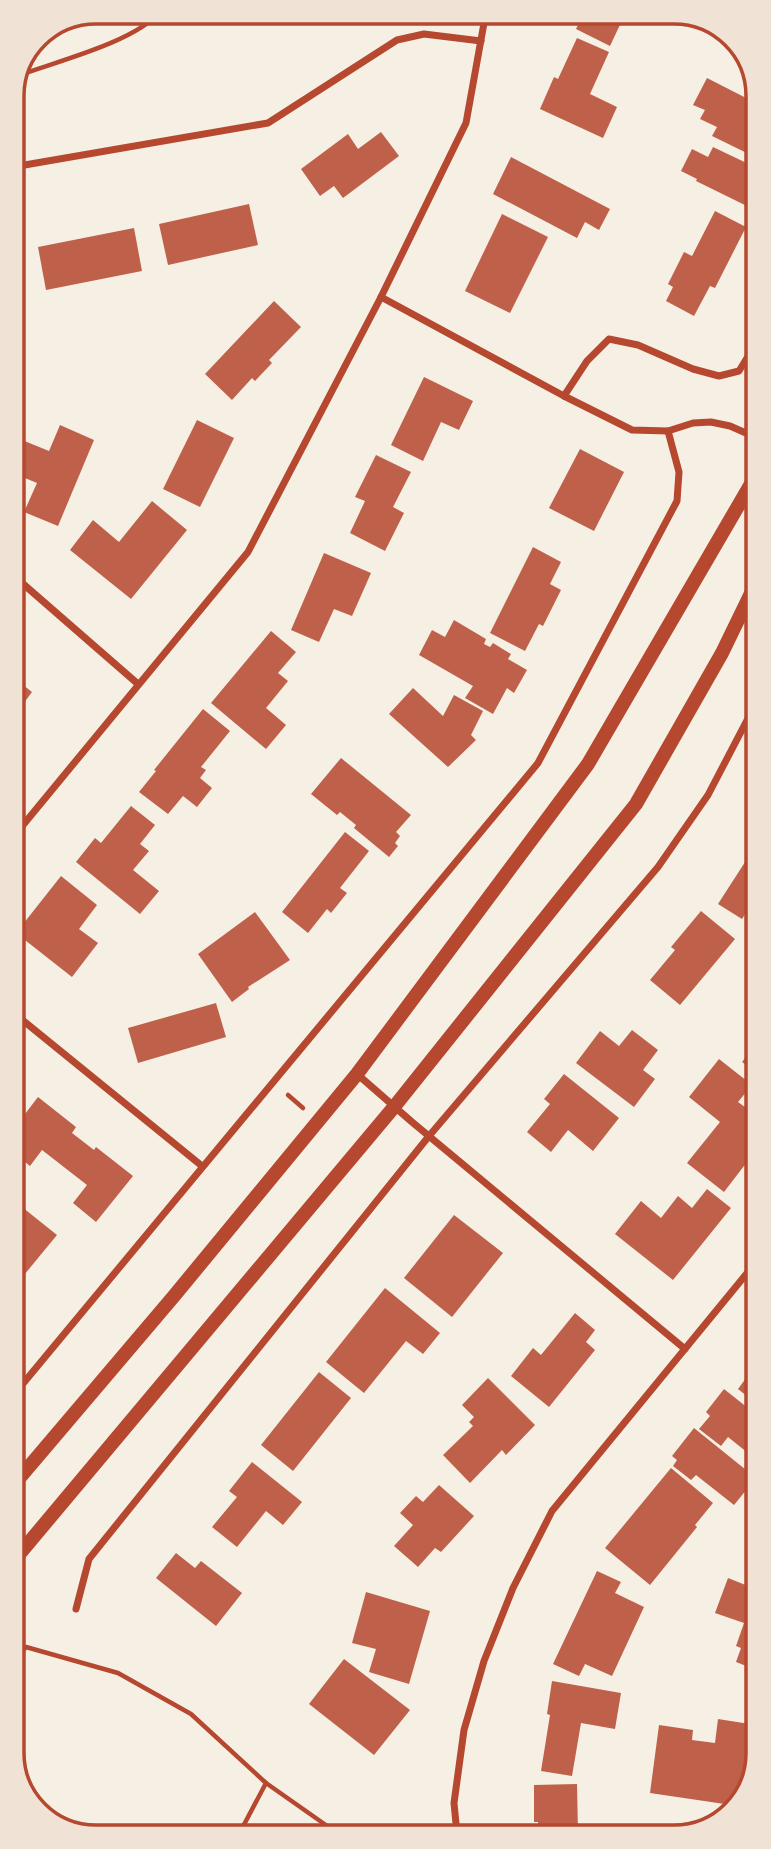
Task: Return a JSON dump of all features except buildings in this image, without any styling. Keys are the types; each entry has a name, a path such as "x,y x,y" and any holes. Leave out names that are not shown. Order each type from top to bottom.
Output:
{"main road":[{"path":"24,1472 357,1074 588,764 746,492"},
{"path":"24,1548 394,1107 636,804 722,653 746,604"}],"street":[{"path":"25,823 248,552 381,297 466,123 484,25"},
{"path":"25,165 268,123 397,40 424,34 481,41"},
{"path":"381,297 564,397 632,430 668,431 693,423 711,422 746,433"},
{"path":"564,397 587,361 609,340 638,345 693,369 719,376 738,371 746,359"},
{"path":"24,1382 538,763 677,501 679,472 668,431"},
{"path":"25,585 138,684"},
{"path":"76,1609 89,1559 429,1136 658,867 708,795 746,722"},
{"path":"24,1022 202,1166"},
{"path":"357,1074 685,1349"},
{"path":"456,1825 454,1804 464,1730 484,1661 513,1588 552,1511 746,1274"}],"path":[{"path":"29,72 122,38 148,24"},
{"path":"288,1095 303,1108"},
{"path":"24,1649 26,1647 118,1673 191,1714 266,1783 325,1824"},
{"path":"244,1824 266,1783"}]}
